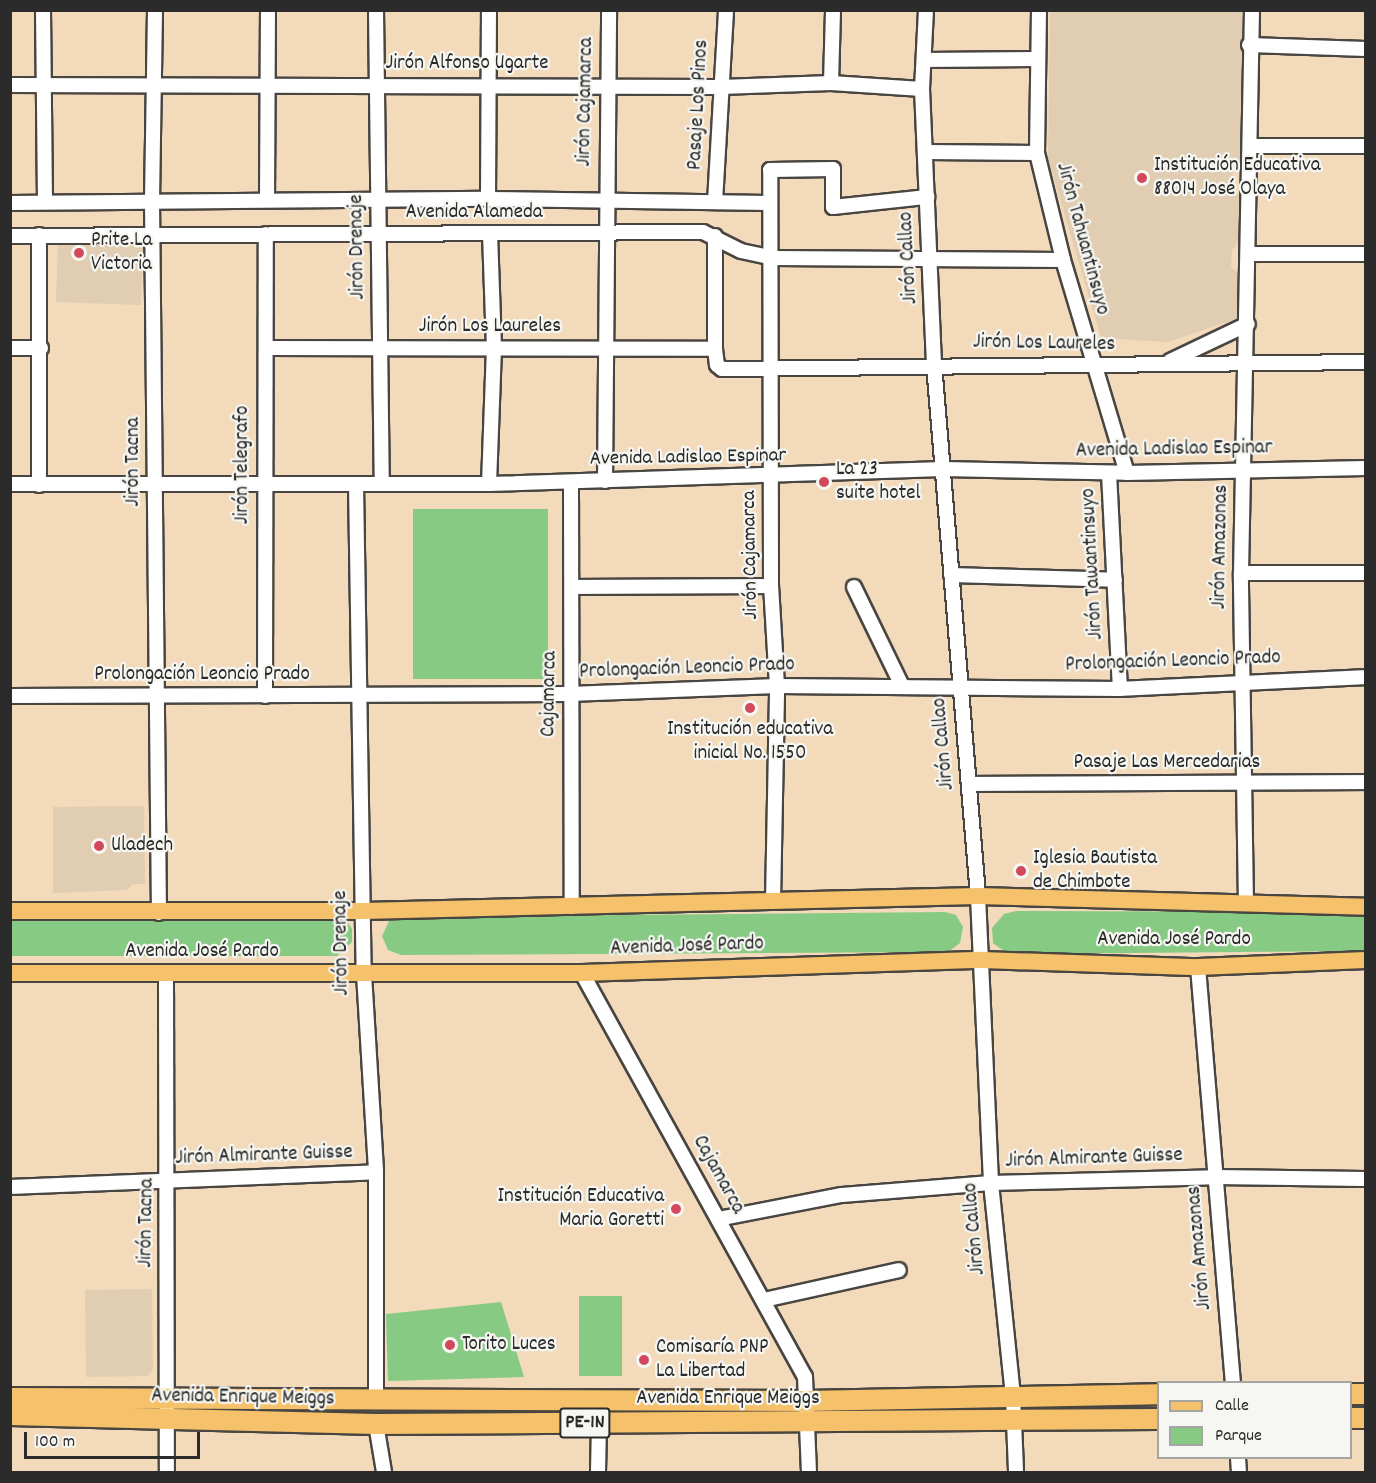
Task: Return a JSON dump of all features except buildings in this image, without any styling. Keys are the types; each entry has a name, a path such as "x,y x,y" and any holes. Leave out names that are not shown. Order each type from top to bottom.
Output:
{"highway":[{"name":"Avenida Enrique Meiggs","path":"10,1398 806,1401 1157,1394"},
{"name":"Avenida Enrique Meiggs","path":"10,1416 376,1424 808,1422 1014,1418 1157,1419"}],"main road":[{"name":"Avenida José Pardo","path":"10,911 159,913 363,911 978,896 1365,907"},
{"name":"Avenida José Pardo","path":"10,973 582,974 982,960 1197,966 1365,960"}],"street":[{"path":"43,10 45,202"},
{"name":"Jirón Tacna","path":"155,10 152,201 155,235 159,913"},
{"path":"267,200 268,10"},
{"name":"Jirón Drenaje","path":"376,10 382,483"},
{"path":"488,199 489,10"},
{"name":"Jirón Cajamarca","path":"605,482 609,348 605,234 609,10"},
{"name":"Pasaje Los Pinos","path":"715,202 726,10"},
{"path":"831,82 833,10"},
{"name":"Jirón Callao","path":"926,10 922,89 927,152 934,364 978,896 991,1183 1013,1396 1016,1473"},
{"name":"Jirón Tahuantinsuyo","path":"1039,10 1036,59 1037,153 1064,260 1098,367 1127,473"},
{"name":"Jirón Amazonas","path":"1246,904 1242,784 1241,573 1248,362 1249,45 1252,10"},
{"path":"1249,45 1365,49"},
{"path":"924,60 1036,59"},
{"name":"Jirón Alfonso Ugarte","path":"10,85 489,84 721,87 831,82 922,89"},
{"path":"1250,146 1365,146"},
{"path":"927,152 1037,153"},
{"name":"Jirón Cajamarca","path":"773,902 777,686 771,585 773,258 769,203 770,170 833,169 833,207 927,197"},
{"name":"Avenida Alameda","path":"10,202 488,199 769,203"},
{"name":"Avenida Alameda","path":"10,236 703,232 716,236 741,251 773,258 931,261 1064,260"},
{"name":"Jirón Telegrafo","path":"265,696 266,234"},
{"path":"489,484 494,348 490,234"},
{"path":"39,235 41,348 39,485"},
{"path":"715,349 716,236"},
{"path":"1248,254 1365,254"},
{"path":"1162,365 1248,324"},
{"path":"10,348 41,348"},
{"name":"Jirón Los Laureles","path":"266,348 715,349 717,365 722,369 772,370 934,364 1098,367 1248,362 1365,362"},
{"name":"Avenida Ladislao Espinar","path":"10,484 489,484 770,477 943,469 1127,473 1365,468"},
{"name":"Jirón Tawantinsuyo","path":"1109,473 1119,689"},
{"name":"Cajamarca","path":"571,482 573,587 569,694 572,907"},
{"name":"Jirón Drenaje","path":"356,484 364,974 376,1172 376,1400"},
{"path":"1241,573 1365,573"},
{"path":"951,575 1115,580"},
{"path":"573,587 771,585"},
{"path":"854,587 902,686"},
{"name":"Prolongación Leoncio Prado","path":"10,696 569,694 777,686 959,685 1119,689 1241,680 1365,677"},
{"name":"Pasaje Las Mercedarias","path":"969,784 1365,782"},
{"name":"Jirón Amazonas","path":"1197,966 1233,1381"},
{"name":"Jirón Tacna","path":"166,974 169,1181 167,1473"},
{"name":"Cajamarca","path":"582,974 805,1377 806,1401"},
{"name":"Jirón Almirante Guisse","path":"10,1187 376,1172"},
{"name":"Jirón Almirante Guisse","path":"718,1219 842,1195 991,1183 1215,1177 1365,1179"},
{"path":"764,1300 898,1270"},
{"path":"806,1401 809,1473"},
{"path":"598,1473 599,1423"},
{"path":"376,1424 384,1473"}],"shaded area":[{"name":"Institución Educativa 88014 José Olaya","path":"1050,11 1243,11 1241,162 1233,169 1232,188 1241,197 1239,242 1232,250 1231,267 1238,273 1238,318 1168,342 1101,338 1048,158"},
{"path":"58,243 143,246 141,305 56,302"},
{"name":"Uladech","path":"144,806 145,884 133,884 127,890 53,893 53,807"},
{"path":"152,1289 153,1369 148,1376 86,1377 85,1290"}],"green space":[{"path":"413,509 548,509 548,679 413,679"},
{"path":"1016,911 1365,912 1365,951 1008,954 993,943 992,928 1004,914"},
{"path":"945,912 956,915 963,927 960,943 948,952 401,955 388,950 382,936 391,917"},
{"path":"10,916 344,917 352,929 352,942 337,956 11,956"},
{"path":"579,1296 622,1296 622,1376 579,1376"},
{"name":"Torito Luces","path":"501,1302 524,1377 388,1381 386,1314"}],"place":[{"name":"Institución Educativa 88014 José Olaya","path":"1142,178"},
{"name":"Prite La Victoria","path":"79,253"},
{"name":"La 23 suite hotel","path":"824,482"},
{"name":"Institución educativa inicial No. 1550","path":"750,708"},
{"name":"Uladech","path":"99,846"},
{"name":"Iglesia Bautista de Chimbote","path":"1021,871"},
{"name":"Institución Educativa Maria Goretti","path":"676,1209"},
{"name":"Torito Luces","path":"450,1345"},
{"name":"Comisaría PNP La Libertad","path":"644,1360"}]}
